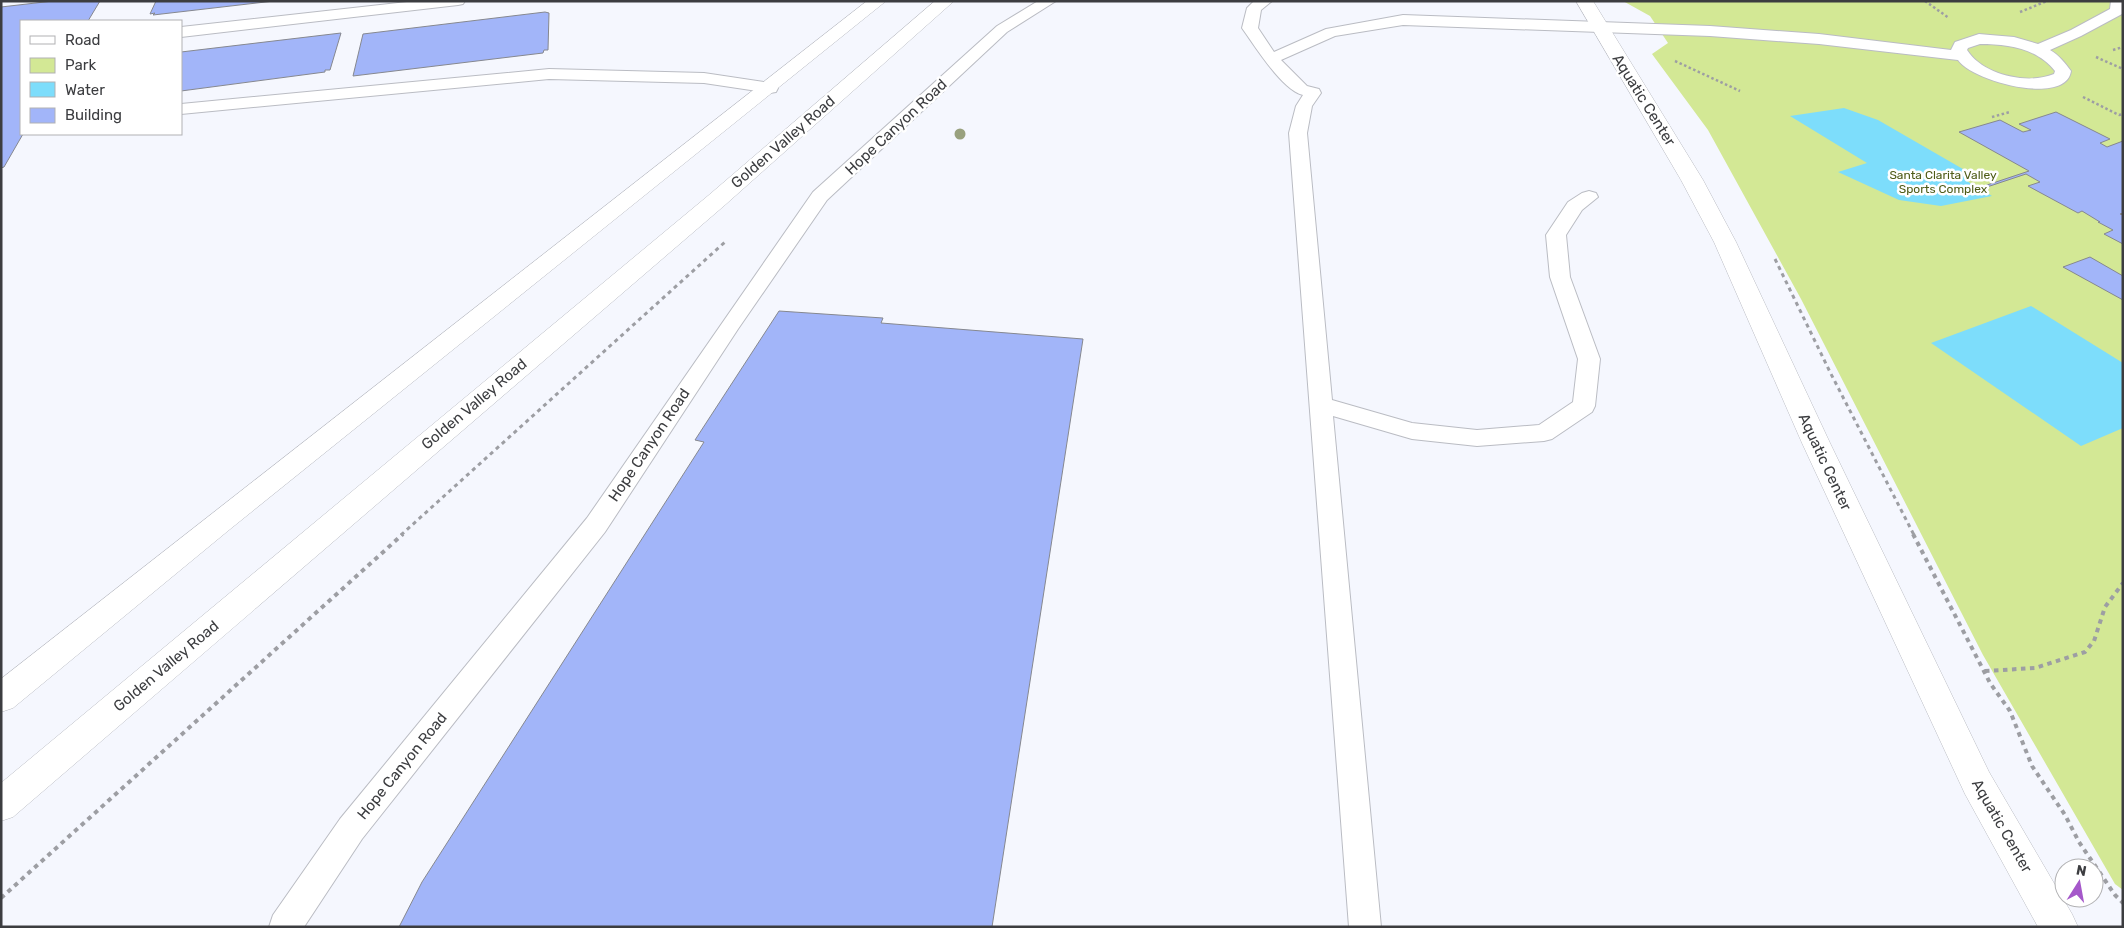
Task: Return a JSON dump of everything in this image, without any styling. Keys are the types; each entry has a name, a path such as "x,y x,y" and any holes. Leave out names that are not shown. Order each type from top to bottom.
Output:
{"main road":[{"path":"1,698 175,556 434,351 651,184 878,1"},
{"name":"Golden Valley Road","path":"1,805 505,377 717,200 946,1"},
{"name":"Aquatic Center","path":"1584,1 1692,180 1724,242 1976,783 2059,927"}],"lane":[{"path":"182,32 351,7 458,1"},
{"name":"Hope Canyon Road","path":"285,927 351,829 596,525 731,324 820,196 1002,29 1049,1"},
{"path":"1264,1 1254,8 1250,28 1271,59 1301,90 1313,94 1304,106 1298,133 1365,927"},
{"path":"2037,50 2076,33 2117,11 2118,1"},
{"path":"1271,59 1331,32 1403,20 1598,26 1819,39 1961,56 1980,71 2012,81 2044,84 2056,81 2062,77 2064,71 2059,64 2037,50 2007,41 1979,39 1962,45 1959,50 1961,56"},
{"path":"182,109 550,74 704,78 770,88"},
{"path":"1321,405 1412,431 1477,438 1544,433 1584,406 1589,359 1560,277 1556,235 1575,206 1589,197"}],"path":[{"path":"1925,1 1950,18"},
{"path":"1631,28 1643,45 1709,78 1740,91"},
{"path":"2093,55 2123,69"},
{"path":"2077,94 2119,114 2123,114"},
{"path":"1,898 732,236"},
{"path":"1770,250 1830,372 1990,683 2010,711 2032,766 2066,814 2079,842 2115,895 2123,903"},
{"path":"1985,671 2035,668 2085,652 2094,641 2105,607 2123,583"}],"green space":[{"name":"Santa Clarita Valley Sports Complex","path":"1623,1 2123,1 2123,890 2115,884 2104,865 2104,858 2100,858 1983,655 1801,299 1708,130 1652,54 1668,43 1650,16"}],"water":[{"path":"1844,108 1878,120 1975,176 1965,180 1992,196 1941,206 1899,200 1838,172 1867,163 1790,116"},
{"path":"2031,306 2123,363 2123,428 2081,446 1931,343"}],"building":[{"path":"53,1 100,1 89,20 20,20 20,135 22,135 4,167 1,168 1,7"},
{"path":"156,1 274,1 150,14"},
{"path":"549,13 548,50 544,50 543,53 353,76 363,34"},
{"path":"341,33 330,70 325,70 325,72 182,91 182,52"},
{"path":"2056,112 2110,139 2100,143 2107,147 2123,141 2123,213 2120,214 2123,215 2123,244 2104,234 2113,230 2082,211 2078,213 2028,186 2040,182 2026,174 1984,188 1981,187 2029,171 1959,132 2000,120 2023,132 2031,130 2019,124"},
{"path":"2090,257 2123,276 2123,300 2063,267"},
{"path":"779,311 883,318 881,323 1083,339 992,927 399,927 422,882 704,442 695,440"}]}
